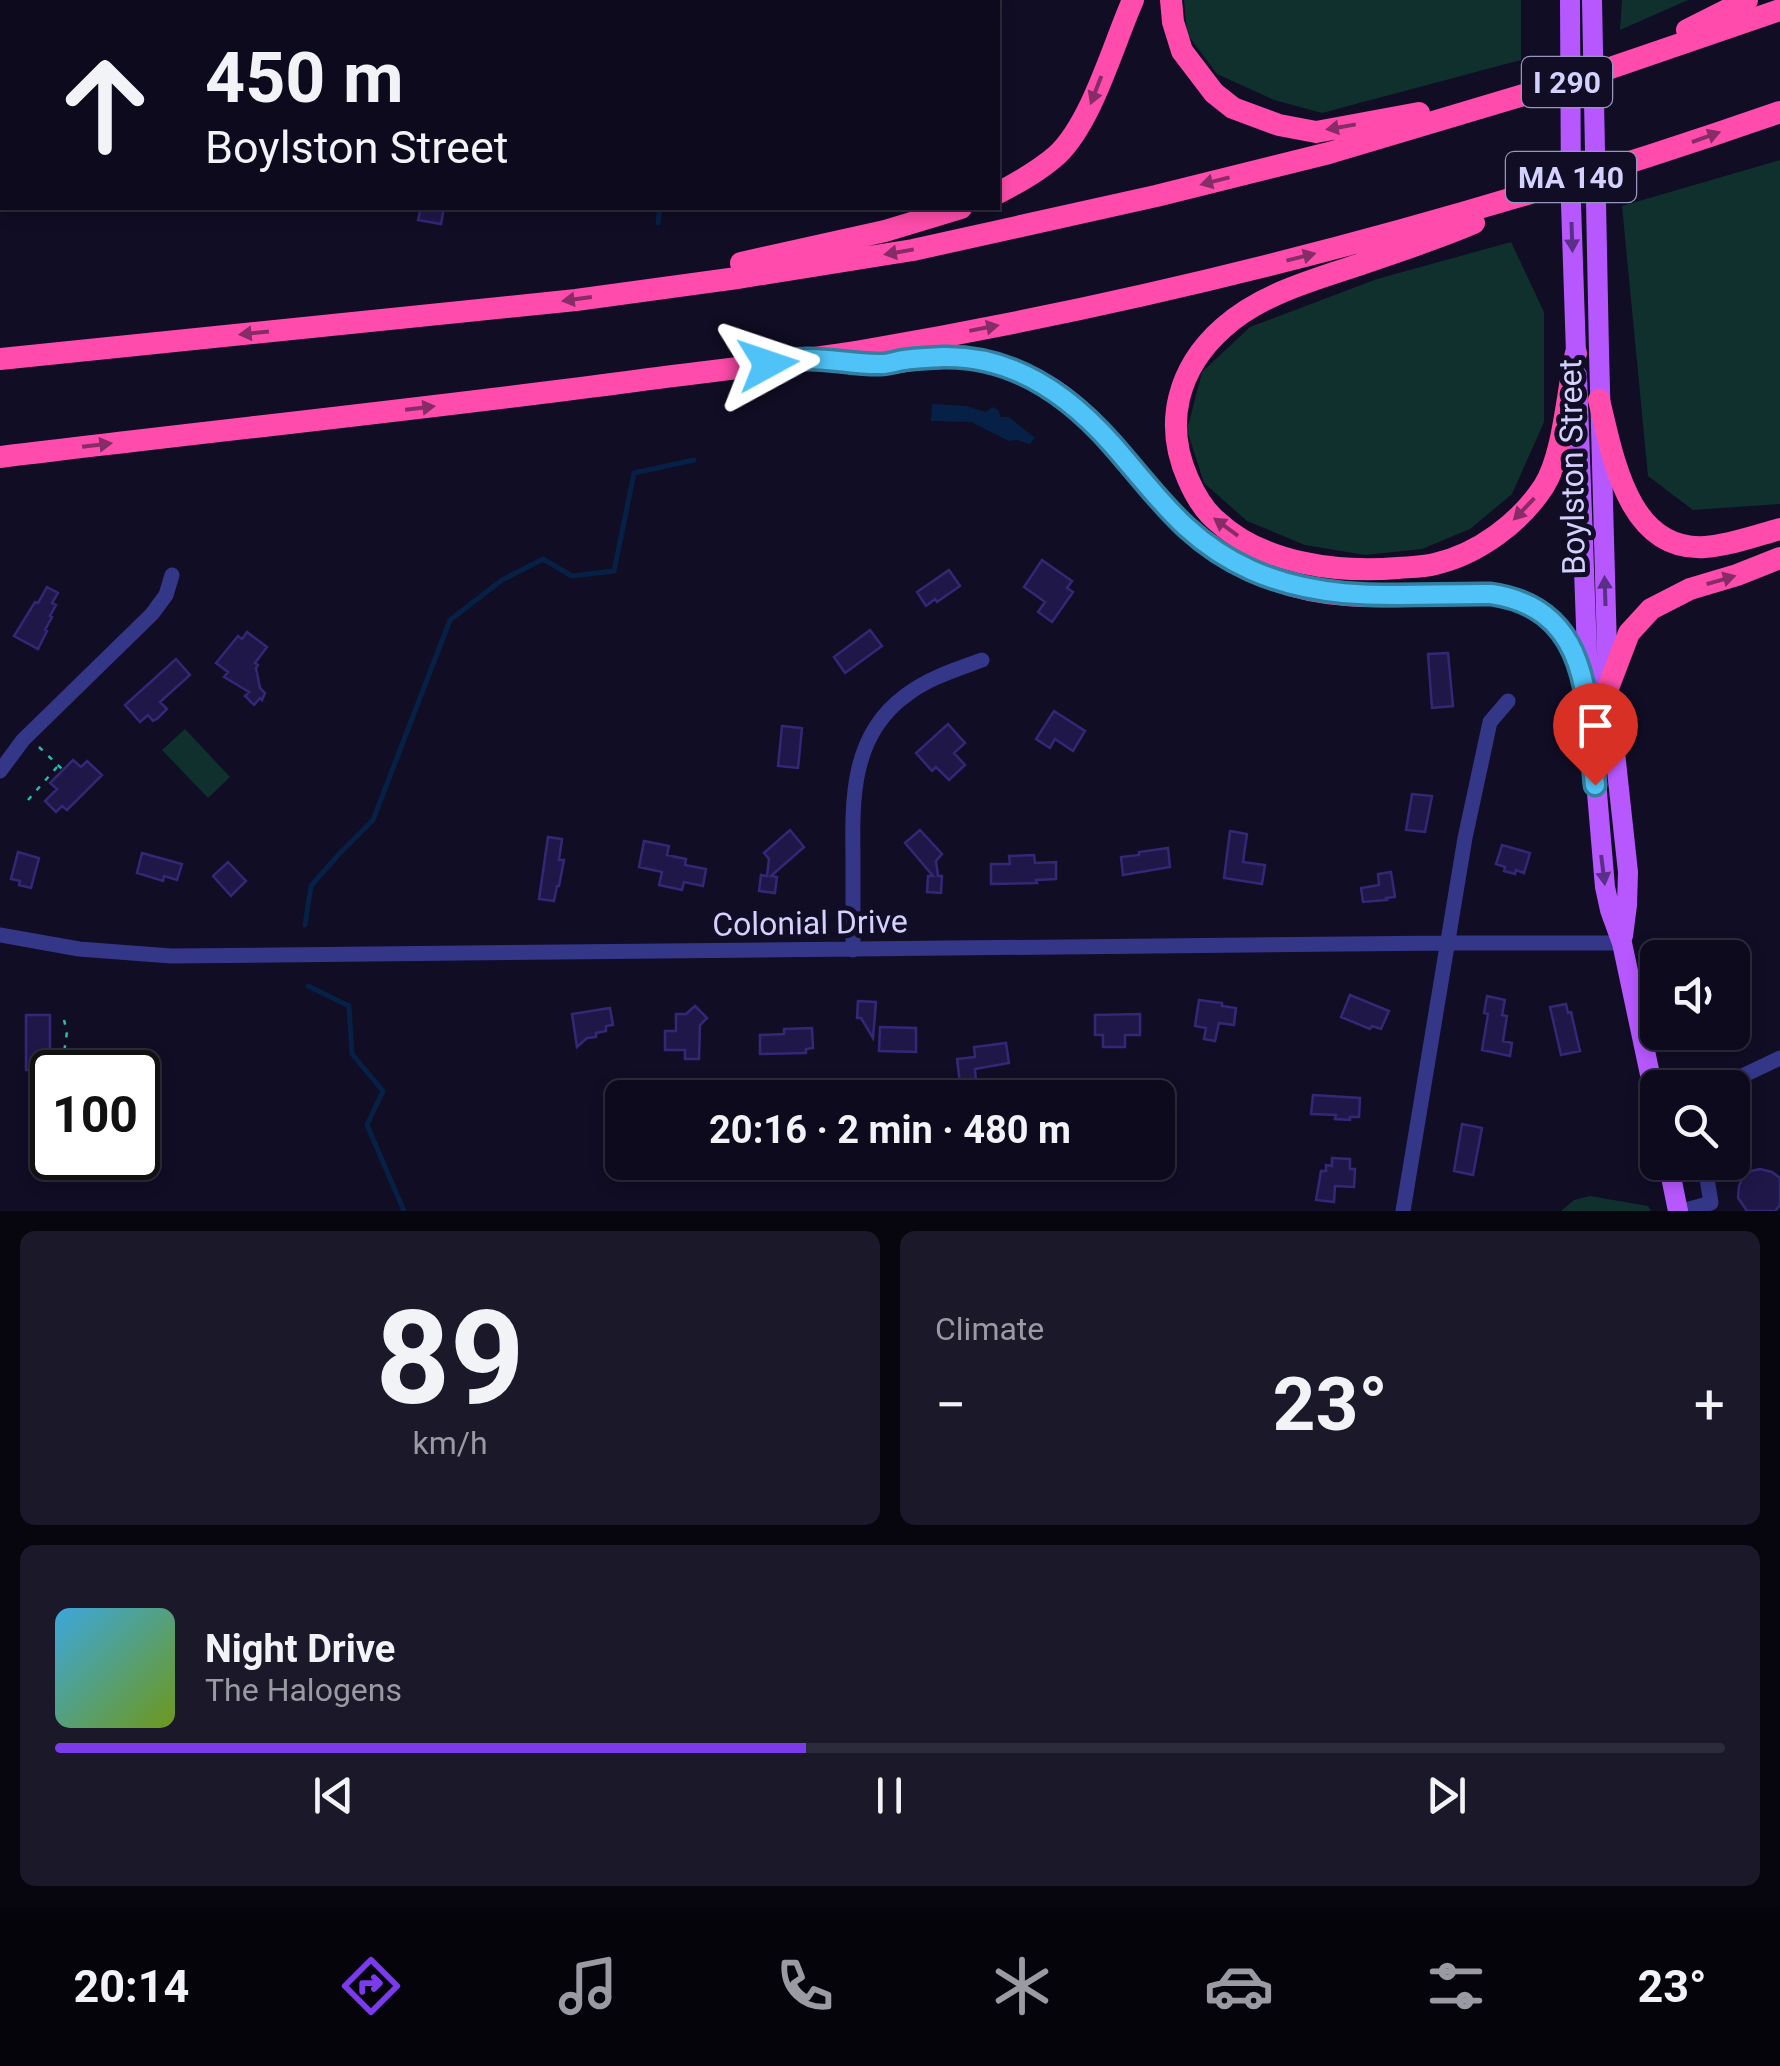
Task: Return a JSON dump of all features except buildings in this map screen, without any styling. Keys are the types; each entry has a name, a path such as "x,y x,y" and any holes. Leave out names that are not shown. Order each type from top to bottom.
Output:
{"highway":[{"path":"1000,192 1039,170 1072,136 1090,106 1133,0"},
{"path":"1171,0 1182,51 1214,93 1233,108 1279,125 1316,132 1540,90"},
{"path":"1567,0 1570,29"},
{"path":"1616,66 1747,0"},
{"name":"I 290","path":"0,359 576,300 860,259 948,242 1295,162 1540,90 1780,10"},
{"path":"0,457 805,359 988,327 1201,282 1354,244 1632,163 1780,112"},
{"path":"1560,184 1466,227 1288,288 1240,315 1212,338 1192,366 1177,402 1177,446 1205,509 1252,544 1300,562 1334,568 1368,570 1438,564 1492,538 1542,489 1554,466 1588,352"},
{"path":"629,292 676,275 885,231 954,210"},
{"path":"805,359 884,364 950,357 1027,375 1080,411 1201,541 1250,569 1288,584 1346,595 1491,594 1530,604 1558,626 1573,649 1582,674 1590,727"},
{"path":"1599,400 1618,475 1637,514 1651,529 1679,544 1706,547 1732,544 1780,528"},
{"path":"1608,688 1629,633 1652,609 1690,589 1780,558"}],"main road":[{"name":"Boylston Street","path":"1592,0 1588,352 1582,467 1584,619 1603,875 1622,943"},
{"name":"Boylston Street","path":"1570,29 1571,204 1588,352 1599,400 1608,688 1628,872 1622,943"},
{"name":"MA 140","path":"1622,943 1649,1070"},
{"path":"1672,1180 1680,1211"}],"street":[{"path":"0,771 23,740 152,614 172,575"},
{"path":"853,950 852,800 864,750 884,714 905,695 929,680 982,660"},
{"path":"1403,1211 1465,838 1490,722 1508,701"},
{"name":"Colonial Drive","path":"0,935 75,948 171,956 1622,943"},
{"path":"1750,1072 1780,1058"},
{"path":"1680,1211 1711,1203 1707,1180"}],"path":[{"path":"28,737 63,770"},
{"path":"28,800 58,766"},
{"path":"64,1020 64,1050"}],"green space":[{"path":"1184,0 1521,0 1521,60 1322,113 1274,100 1217,74 1187,34"},
{"path":"1622,0 1688,0 1620,30"},
{"path":"1780,160 1780,504 1693,510 1648,476 1622,206"},
{"path":"1511,242 1544,312 1544,422 1512,494 1470,529 1422,549 1365,555 1305,545 1247,521 1204,483 1187,430 1202,372 1250,327 1377,279"},
{"path":"185,729 230,777 208,798 162,750"},
{"path":"1590,1196 1648,1206 1651,1211 1561,1211 1574,1200"}],"water":[{"path":"932,404 966,406 986,412 993,407 1001,417 1009,417 1035,438 1030,444 1009,441 971,422 931,421"}],"waterway":[{"path":"658,223 660,210"},
{"path":"305,925 311,886 373,820 450,620 502,580 543,559 572,576 614,571 634,473 694,460"},
{"path":"308,986 349,1006 352,1054 383,1091 367,1125 404,1211"}],"route":[{"path":"768,364 805,359 884,364 950,357 1010,369 1045,384 1067,400 1100,430 1183,526 1211,548 1250,569 1288,584 1346,595 1491,594 1530,604 1558,626 1578,661 1595,785"}]}
